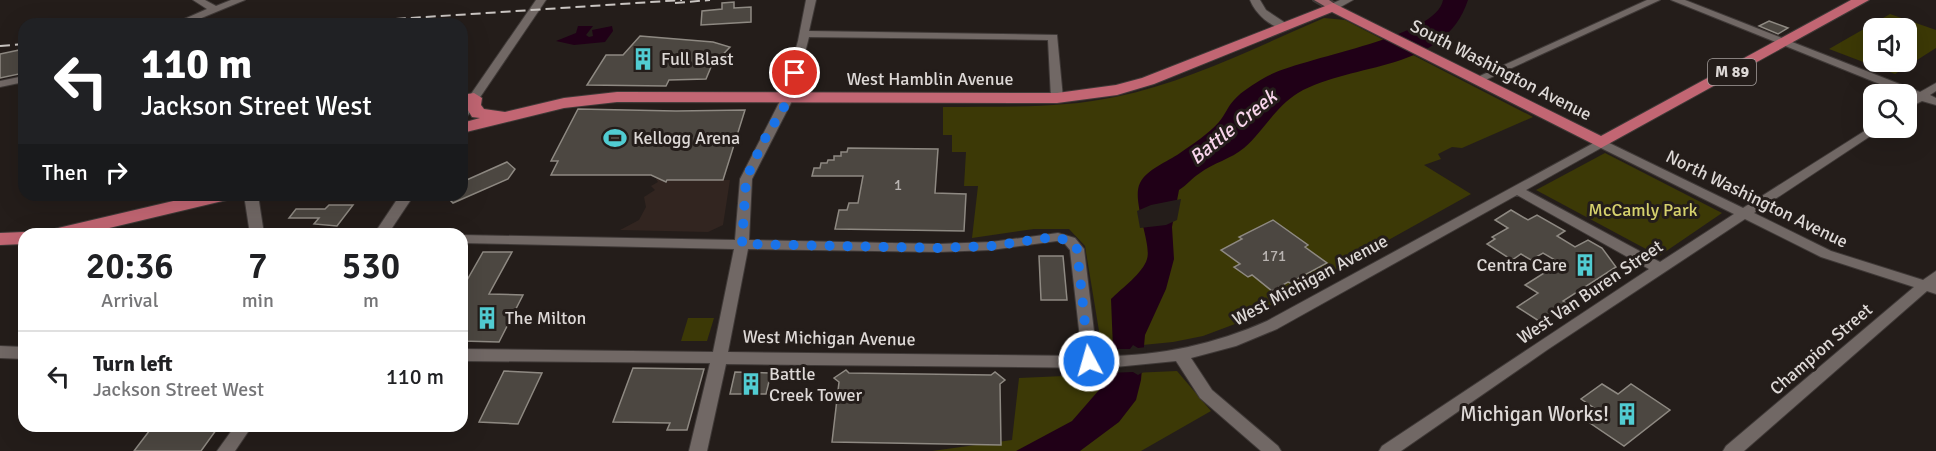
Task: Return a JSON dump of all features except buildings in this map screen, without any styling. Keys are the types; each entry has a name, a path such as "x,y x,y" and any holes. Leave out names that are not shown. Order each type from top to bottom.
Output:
{"highway":[{"name":"West Michigan Avenue","path":"1601,143 1862,0"},
{"name":"West Hamblin Avenue","path":"468,127 583,100 617,97 1057,98 1117,90 1148,81 1283,26 1334,2"},
{"name":"South Washington Avenue","path":"1334,2 1382,32 1601,143"},
{"path":"474,98 473,105 478,113 485,116 511,116"},
{"path":"100,228 178,201"},
{"path":"141,214 198,201"},
{"path":"0,239 18,238"}],"street":[{"path":"198,0 214,9"},
{"path":"192,18 240,0"},
{"path":"468,107 541,0"},
{"path":"698,451 734,291 742,244 746,179 787,99 805,34 804,28 811,0"},
{"path":"1255,0 1256,6 1263,13 1283,26"},
{"path":"1477,80 1655,0"},
{"path":"1676,0 1936,102"},
{"path":"805,34 1048,37 1057,98"},
{"path":"0,84 18,80"},
{"path":"1917,98 1936,86"},
{"name":"West Van Buren Street","path":"1388,451 1863,135"},
{"name":"West Michigan Avenue","path":"468,354 1097,361 1173,357 1231,343 1273,325 1601,143"},
{"name":"North Washington Avenue","path":"1601,143 1826,254 1932,284"},
{"path":"1517,189 1661,269"},
{"path":"252,201 256,228"},
{"path":"385,228 403,201"},
{"path":"468,240 958,247 991,246 1054,237 1070,241 1077,249 1097,361"},
{"name":"Champion Street","path":"1732,451 1932,284"},
{"path":"0,352 18,352"},
{"path":"1173,357 1206,394 1272,451"},
{"path":"226,451 240,432"}],"shaded area":[{"path":"659,177 667,180 730,180 723,225 708,232 620,230 639,220 646,207 644,197 655,190 651,186 658,182 656,179"}],"green space":[{"path":"1890,14 1902,18 1883,18"},
{"path":"1324,18 1345,20 1533,117 1462,148 1452,147 1438,154 1441,159 1424,165 1471,194 1243,321 1203,336 1173,342 1102,349 1085,246 1069,229 1034,229 972,238 978,186 964,186 966,152 952,152 952,135 943,135 943,107 1051,105 1115,97 1195,73"},
{"path":"1917,23 1936,30 1936,48 1917,60"},
{"path":"1863,29 1863,62 1829,49"},
{"name":"McCamly Park","path":"1605,153 1722,213 1659,256 1536,190"},
{"path":"688,318 714,318 707,341 681,341"},
{"path":"1177,371 1211,411 1141,451 932,451 1012,440 1019,378"}],"water":[{"name":"Battle Creek","path":"1443,0 1468,0 1456,24 1439,41 1395,62 1345,75 1298,93 1276,112 1244,148 1197,175 1179,190 1172,227 1174,259 1166,289 1145,335 1141,380 1136,400 1119,422 1080,451 1016,451 1072,421 1106,382 1113,349 1111,299 1137,275 1147,259 1147,243 1138,200 1138,190 1143,178 1205,135 1219,122 1237,97 1264,78 1281,70 1364,46 1417,26 1435,14"},
{"path":"578,26 593,26 586,35 589,37 593,36 592,30 612,26 613,31 605,42 574,45 556,41 576,33"}],"pier":[{"path":"1181,199 1177,220 1166,225 1140,228 1137,211 1151,205"},
{"path":"1133,345 1138,348 1147,347 1145,371 1138,375 1133,372 1107,373 1110,349 1130,349"}],"railway":[{"path":"411,18 682,0"},
{"path":"675,3 710,0"},
{"path":"0,46 18,44"}],"place":[{"name":"Full Blast","path":"643,59"},
{"name":"Kellogg Arena","path":"615,138"},
{"name":"Centra Care","path":"1585,265"},
{"name":"The Milton","path":"487,318"},
{"name":"Battle Creek Tower","path":"751,384"},
{"name":"Michigan Works!","path":"1627,414"}],"route":[{"path":"795,73 784,107 748,171 743,192 742,244 938,248 991,246 1054,237 1064,238 1077,249 1089,361"}]}
